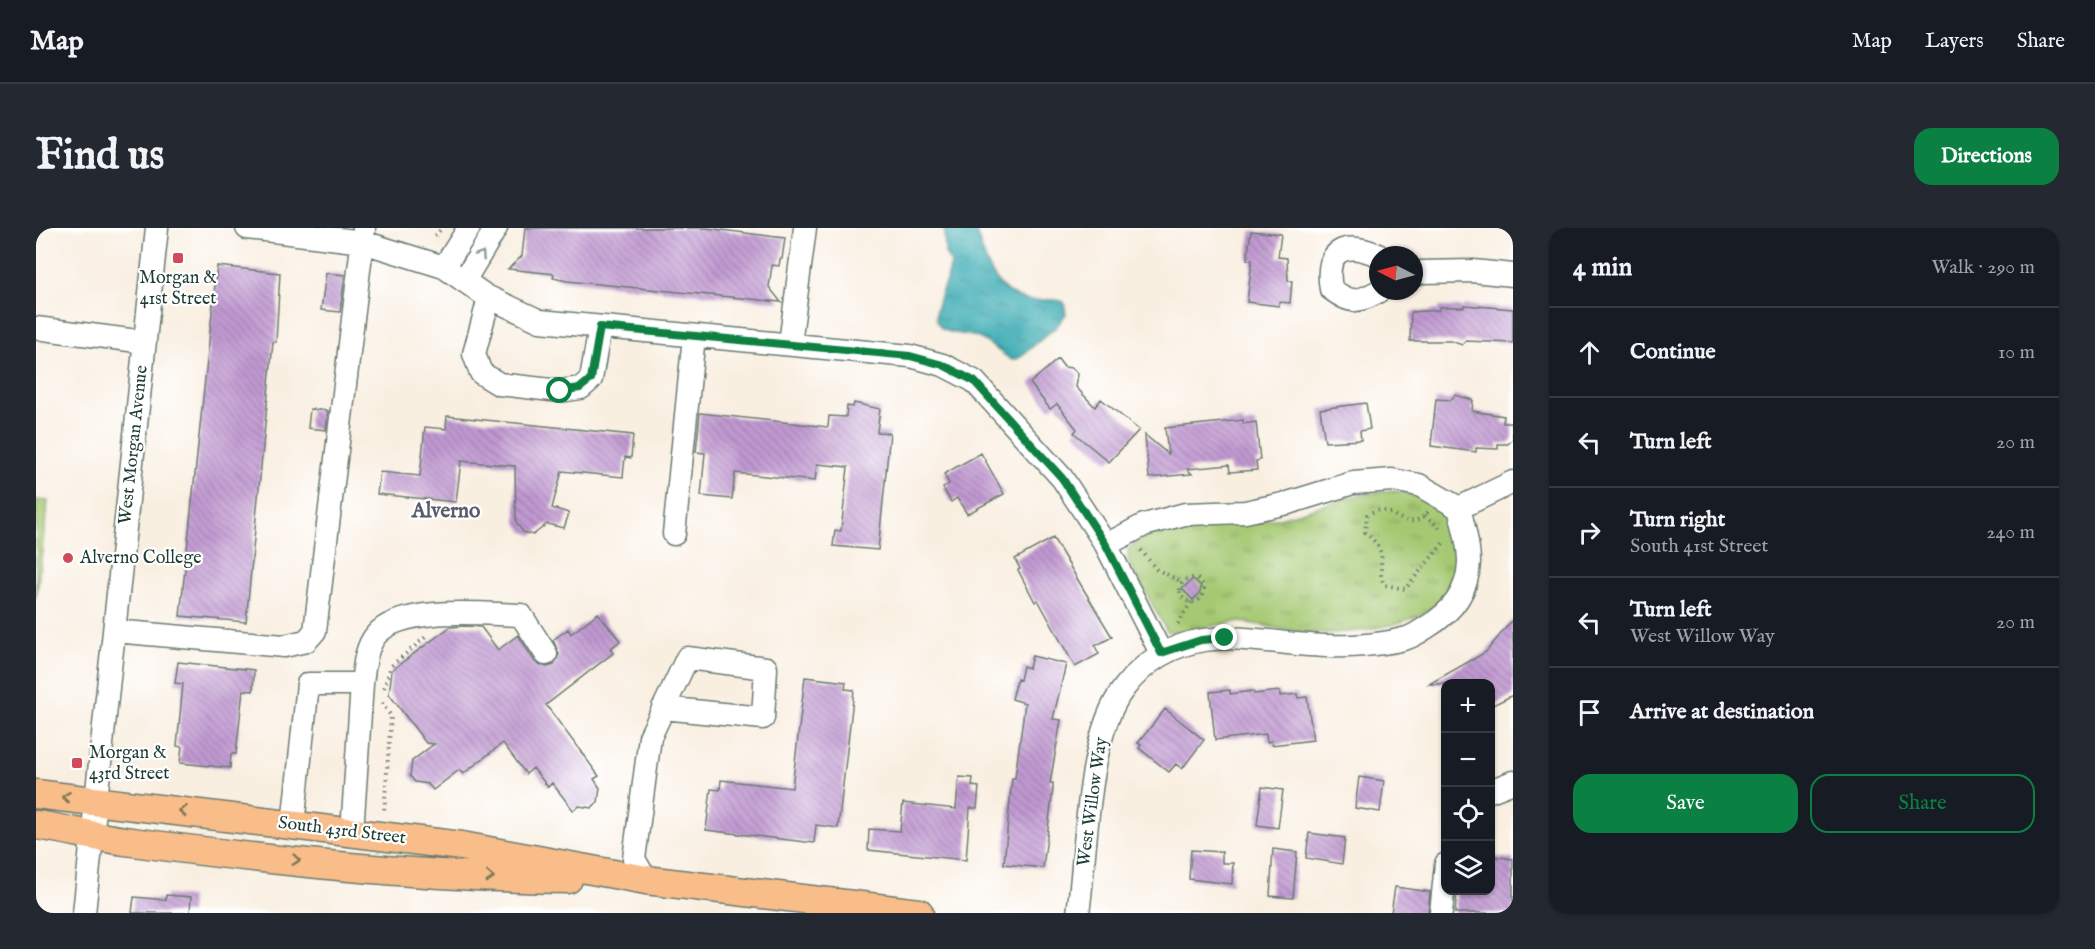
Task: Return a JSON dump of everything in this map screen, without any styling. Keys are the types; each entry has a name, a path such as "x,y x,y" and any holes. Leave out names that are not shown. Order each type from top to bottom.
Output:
{"main road":[{"name":"South 43rd Street","path":"36,794 486,849 646,880 830,908 919,913"},
{"path":"237,854 241,818"},
{"name":"South 43rd Street","path":"36,825 237,854 494,878 646,880"}],"street":[{"name":"West Morgan Avenue","path":"84,913 157,228"},
{"path":"247,228 364,235 444,267 489,298 540,321 910,356 943,365 974,381 1062,478 1106,545 1161,653"},
{"path":"444,267 469,228"},
{"path":"464,281 496,228"},
{"path":"790,344 805,228"},
{"path":"114,631 284,646 306,641 315,631 364,235"},
{"path":"1369,251 1357,246 1339,252 1330,264 1328,275 1331,289 1346,300 1363,300 1369,297"},
{"path":"1423,272 1473,271 1513,275"},
{"path":"489,298 474,354 481,373 499,384 560,391 580,388 591,379 600,327"},
{"path":"36,328 145,342"},
{"path":"674,534 694,336"},
{"path":"1106,545 1144,525 1185,514 1245,512 1288,503 1353,483 1392,480 1419,485 1438,495 1457,525 1513,482"},
{"name":"West Willow Way","path":"1078,913 1098,746 1107,716 1125,688 1161,653 1201,640 1225,638 1332,646 1408,638 1445,616 1458,601 1465,583 1469,562 1457,525"},
{"path":"352,832 373,691 365,660 375,636 391,623 414,618 450,614 521,615 546,654"},
{"path":"646,880 634,859 650,736 663,708 687,658 766,668 763,718 663,708"},
{"path":"293,825 308,684 373,691"},
{"path":"1495,789 1513,782"},
{"path":"1441,913 1443,895"}],"path":[{"path":"435,237 441,228"},
{"path":"1425,515 1457,525 1405,589 1385,585 1380,578 1381,556 1378,547 1365,532 1367,515 1374,510 1383,509 1409,522 1419,521 1438,495"},
{"path":"1130,532 1156,569 1182,582"},
{"path":"1193,577 1200,580 1204,591 1202,598 1191,602 1183,599 1180,591 1182,582 1193,577"},
{"path":"384,813 391,716 373,691 391,666 436,631"}],"green space":[{"path":"1399,491 1427,500 1448,517 1460,539 1461,566 1456,583 1444,599 1426,611 1383,627 1359,631 1313,633 1239,622 1183,632 1167,631 1128,561 1128,549 1143,538 1161,531 1181,527 1264,521 1353,497"},
{"path":"36,500 48,501 36,599"}],"water":[{"path":"944,228 975,228 986,262 998,282 1015,296 1027,300 1064,302 1066,314 1057,326 1019,358 1012,360 985,341 975,336 946,331 937,322 937,307 951,263 945,254"}],"building":[{"path":"525,228 706,228 785,238 779,266 772,265 769,287 781,302 567,281 553,278 554,274 508,269 522,256"},
{"path":"1251,231 1281,234 1278,257 1287,258 1288,281 1292,281 1290,303 1279,302 1279,306 1247,302 1252,260 1247,260"},
{"path":"217,266 280,273 276,342 273,342 246,622 180,616"},
{"path":"326,273 345,275 340,312 321,310"},
{"path":"1464,305 1513,309 1513,343 1466,341 1462,345 1451,341 1410,341 1411,312 1439,310 1439,307 1464,307"},
{"path":"1058,359 1064,367 1072,368 1078,374 1076,387 1095,407 1101,399 1139,430 1109,462 1074,433 1077,429 1057,404 1050,409 1030,383"},
{"path":"1455,395 1473,400 1472,411 1504,416 1503,423 1512,423 1513,439 1508,444 1498,444 1498,449 1476,448 1476,452 1431,446 1436,399 1451,400"},
{"path":"854,403 880,409 877,432 890,433 878,550 833,546 835,530 841,531 848,467 817,464 815,481 735,473 732,499 701,496 705,453 696,452 700,413 828,427 829,416 846,417 847,406 853,407"},
{"path":"1366,403 1370,429 1360,431 1361,440 1325,442 1320,409"},
{"path":"310,409 328,411 326,430 308,428"},
{"path":"447,416 633,435 631,458 625,457 623,477 562,471 552,508 569,513 564,528 547,524 533,535 523,532 516,522 515,466 461,461 456,502 377,494 380,472 420,476 425,427 446,429"},
{"path":"1243,420 1243,424 1256,422 1260,460 1256,461 1257,470 1230,472 1229,465 1187,469 1192,474 1149,478 1145,435 1168,454 1165,428"},
{"path":"981,453 1004,494 967,514 957,498 951,502 943,488 949,484 944,474"},
{"path":"1053,538 1112,637 1095,646 1099,654 1075,667 1038,600 1035,602 1018,570 1020,569 1015,559"},
{"path":"1193,579 1201,586 1200,593 1193,600 1182,589"},
{"path":"598,613 620,641 610,649 613,653 546,705 599,776 594,779 600,788 598,802 591,808 579,806 573,810 552,783 548,787 533,768 526,774 503,743 463,774 459,770 433,790 428,784 415,782 410,776 412,761 434,744 426,743 389,694 392,670 450,627 465,626 481,627 498,650 518,635 535,662 547,667 554,665 559,654 553,640 568,629 571,634"},
{"path":"1513,619 1513,695 1495,704 1495,679 1441,679 1441,684 1429,684 1486,652"},
{"path":"1032,656 1066,664 1053,719 1061,720 1050,783 1053,783 1053,789 1043,868 1004,864 1012,778 1015,778 1025,703 1012,699 1023,666 1029,668"},
{"path":"178,662 254,670 253,691 243,690 236,754 231,754 230,768 180,763 182,747 177,746 183,684 175,683"},
{"path":"805,677 846,682 845,689 854,690 838,828 816,825 814,843 706,830 711,789 720,790 721,780 792,788"},
{"path":"1230,690 1230,694 1280,691 1280,696 1297,694 1298,698 1307,697 1313,740 1272,745 1271,741 1267,742 1266,734 1215,740 1210,692"},
{"path":"1165,709 1204,740 1182,769 1176,764 1169,772 1139,748 1141,745 1138,743"},
{"path":"959,777 973,778 972,786 979,787 977,808 970,808 966,860 868,850 869,829 900,831 903,803 956,809"},
{"path":"1359,777 1384,781 1380,812 1355,808"},
{"path":"1262,787 1283,790 1278,828 1257,825"},
{"path":"1309,833 1345,838 1342,864 1306,858"},
{"path":"1273,849 1297,852 1293,898 1270,896"},
{"path":"1191,850 1222,852 1222,863 1233,863 1232,884 1189,879"},
{"path":"1495,857 1513,859 1513,913 1455,913 1457,895 1495,895"},
{"path":"1395,887 1430,892 1428,913 1391,913"},
{"path":"166,895 191,897 190,913 132,913 134,897 166,900"}],"place":[{"name":"Morgan & 41st Street","path":"178,258"},
{"name":"Alverno College","path":"68,558"},
{"name":"Morgan & 43rd Street","path":"77,763"}],"district":[{"name":"Alverno","path":"446,511"}],"route":[{"path":"560,391 580,388 591,379 600,327 910,356 943,365 974,381 1062,478 1106,545 1161,653 1201,640 1225,638"}]}
